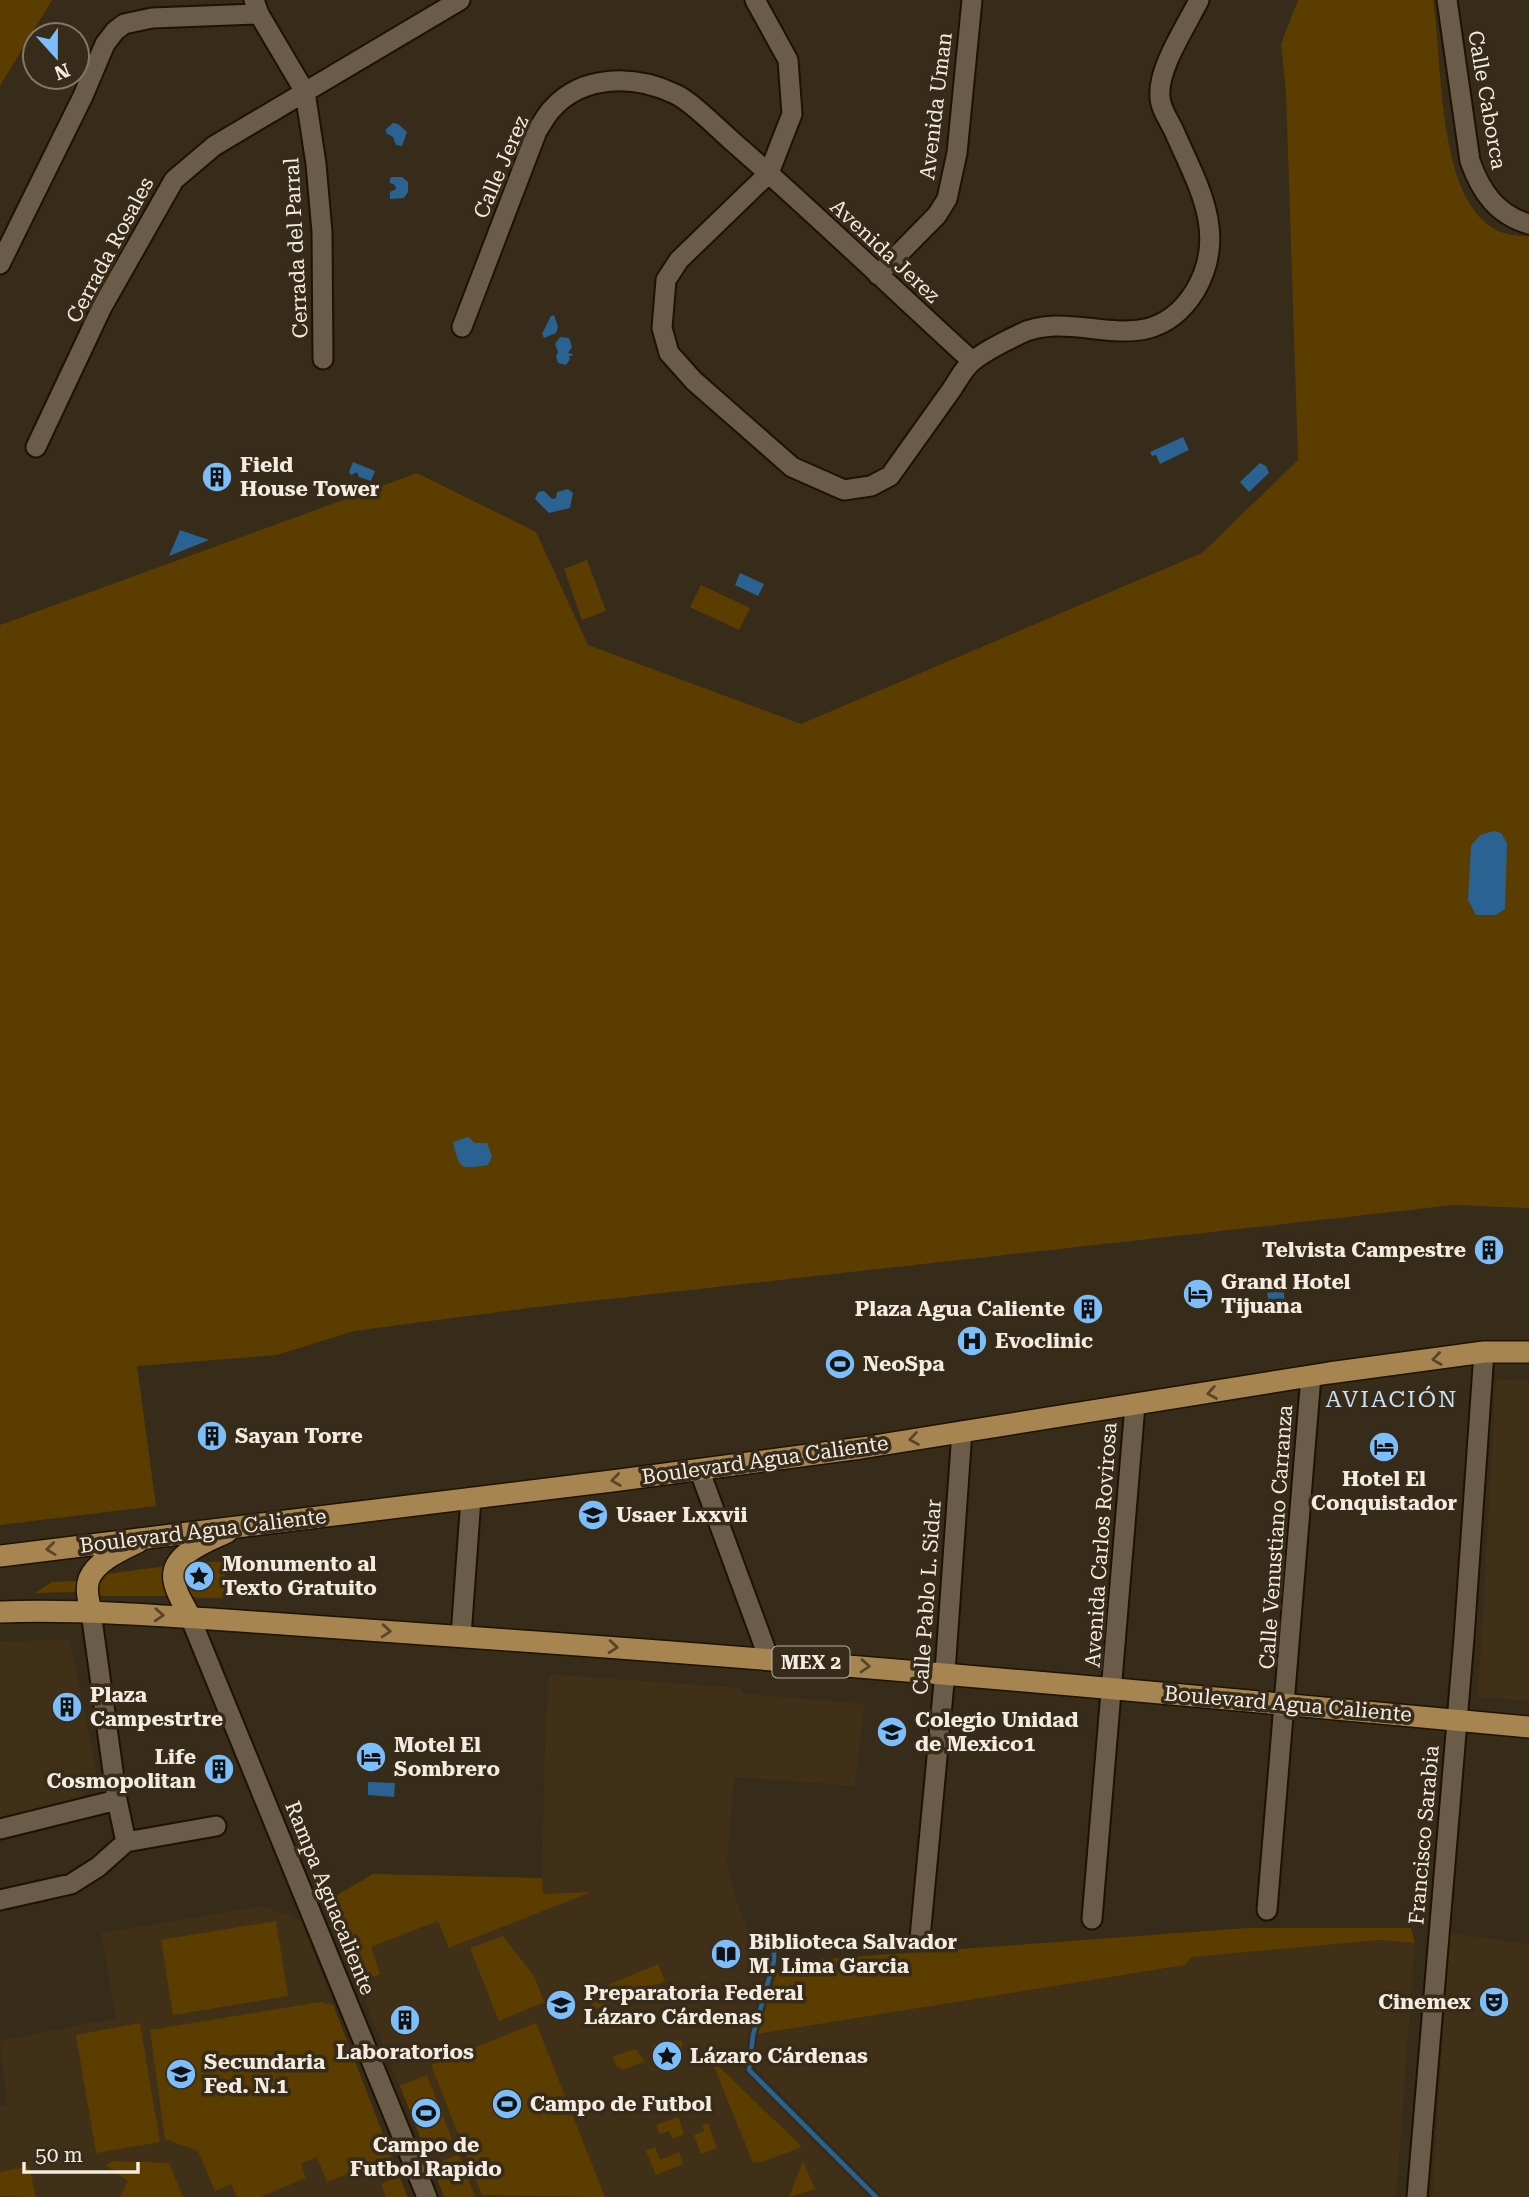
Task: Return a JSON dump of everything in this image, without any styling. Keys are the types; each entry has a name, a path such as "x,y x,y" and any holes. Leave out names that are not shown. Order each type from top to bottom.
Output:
{"main road":[{"name":"Boulevard Agua Caliente","path":"0,1556 861,1448 1311,1376 1484,1352 1529,1352"},
{"path":"190,1617 173,1580 174,1570 184,1556 200,1545 242,1525"},
{"path":"91,1612 89,1578 121,1551 150,1536"},
{"name":"Boulevard Agua Caliente","path":"0,1612 91,1612 190,1617 945,1672 1529,1727"}],"street":[{"name":"Cerrada Rosales","path":"36,447 102,307 174,180 214,146 460,0"},
{"path":"755,0 788,61 792,114 769,173 679,260 666,280 662,328 669,353 694,382 792,467 844,489 871,486 890,475 972,361 1023,332 1048,327 1140,330 1160,324 1181,309 1196,290 1206,262 1211,231 1206,204 1159,99 1163,73 1199,0"},
{"name":"Avenida Uman","path":"878,275 937,215 947,199 957,153 972,0"},
{"name":"Calle Caborca","path":"1447,0 1470,161 1477,182 1490,201 1506,214 1529,224"},
{"path":"0,264 83,96 105,44 115,31 135,20 256,7 306,92"},
{"name":"Calle Jerez","path":"461,327 537,131 551,109 569,93 596,82 622,80 653,85 678,95 769,173"},
{"name":"Cerrada del Parral","path":"306,92 322,232 323,359"},
{"name":"Avenida Jerez","path":"769,173 972,361"},
{"name":"Francisco Sarabia","path":"1417,2197 1464,1638 1484,1352"},
{"name":"Calle Venustiano Carranza","path":"1267,1910 1311,1376"},
{"name":"Avenida Carlos Rovirosa","path":"1092,1919 1135,1405"},
{"name":"Calle Pablo L. Sidar","path":"920,1938 945,1672 962,1431"},
{"path":"699,1469 769,1659"},
{"path":"461,1636 471,1498"},
{"path":"91,1612 117,1800 126,1842"},
{"name":"Rampa Aguacaliente","path":"190,1617 426,2197"},
{"path":"0,1829 117,1800"},
{"path":"0,1900 71,1884 98,1867 126,1842 216,1826"}],"shaded area":[{"path":"0,0 52,0 39,21 21,21 21,51 0,86"},
{"path":"1298,0 1433,0 1445,123 1461,186 1474,211 1493,228 1510,235 1529,236 1529,1208 1454,1205 536,1307 354,1331 277,1355 137,1366 156,1506 0,1525 0,625 417,473 536,532 588,645 801,724 1202,553 1298,460 1286,91 1281,44"},
{"path":"587,560 606,611 582,620 564,569"},
{"path":"701,585 750,608 739,630 690,607"},
{"path":"1496,1379 1529,1381 1529,1701 1478,1697"},
{"path":"225,1562 225,1598 196,1598 188,1594 184,1574 196,1565"},
{"path":"166,1566 163,1575 169,1596 101,1596 98,1590 98,1582 106,1574"},
{"path":"76,1581 79,1592 35,1593 52,1582"},
{"path":"70,1640 96,1768 95,1777 86,1794 78,1800 0,1818 0,1641"},
{"name":"Preparatoria Federal Lázaro Cárdenas","path":"549,1674 741,1688 741,1693 864,1704 855,1786 734,1777 727,1860 736,1899 764,1976 748,2035 744,2072 868,2197 444,2197 325,1902 373,1874 542,1878"},
{"path":"373,1874 542,1878 543,1894 591,1892 449,1948 438,1921 371,1947 380,1974 368,1979 334,1897"},
{"name":"Secundaria Fed. N.1","path":"262,1906 301,1920 408,2197 0,2197 0,2107 7,2105 0,2041 116,2018 101,1933"},
{"path":"276,1921 288,1996 173,2015 161,1940"},
{"path":"1247,1928 1411,1928 1415,1943 1380,1940 1192,1957 1185,1965 758,2034 776,1974 796,1961"},
{"path":"1450,1933 1529,1944 1529,2197 1432,2197"},
{"path":"503,1936 534,1976 544,2002 499,2021 470,1948"},
{"path":"1380,1940 1415,1943 1396,2197 883,2197 754,2067 758,2034 1185,1965 1192,1957"},
{"path":"658,1964 665,1981 593,2010 587,1994"},
{"path":"320,2002 333,2005 393,2160 374,2168 372,2164 327,2182 317,2157 301,2164 306,2178 260,2197 237,2197 231,2184 215,2191 198,2151 165,2139 150,2030"},
{"path":"140,2023 160,2142 96,2153 76,2035"},
{"name":"Campo de Futbol","path":"536,2023 605,2197 482,2195 431,2065"},
{"path":"683,2041 680,2055 653,2055 653,2045"},
{"path":"635,2049 645,2061 623,2070 617,2067 612,2057"},
{"path":"711,2059 802,2147 753,2163"},
{"name":"Campo de Futbol Rapido","path":"427,2075 452,2139 425,2150 400,2086"},
{"path":"678,2117 684,2134 673,2139 669,2131 660,2134 656,2125"},
{"path":"708,2123 717,2148 701,2154 694,2135 704,2131 702,2125"},
{"path":"655,2147 660,2160 679,2152 683,2164 656,2175 646,2151"},
{"name":"Campo de Futbol Rapido","path":"459,2154 475,2197 444,2197 432,2165"},
{"path":"113,2161 169,2163 183,2197 120,2197 128,2181 105,2165"},
{"path":"803,2161 815,2189 789,2197"},
{"path":"29,2166 36,2197 0,2196 0,2172"},
{"path":"399,2176 408,2197 386,2197 381,2184"}],"water":[{"path":"393,123 407,132 402,146 396,145 393,137 386,133 386,129"},
{"path":"402,177 408,182 408,192 404,198 390,199 390,192 396,189 395,185 390,183 390,178"},
{"path":"554,315 558,327 556,333 544,338 542,334"},
{"path":"560,337 569,338 572,347 568,353 573,354 569,356 566,365 558,363 556,356 558,352 555,344"},
{"path":"1183,437 1189,450 1160,464 1156,455 1152,456 1150,452"},
{"path":"353,462 375,471 371,481 359,477 357,472 351,475 349,472"},
{"path":"1260,463 1266,466 1269,473 1249,492 1240,482"},
{"path":"568,489 573,493 570,508 549,513 535,499 538,492 544,491 552,499 556,498 557,492"},
{"path":"180,530 209,540 169,556"},
{"path":"740,573 764,584 758,596 735,585"},
{"path":"1494,831 1501,833 1507,843 1505,909 1496,915 1476,915 1468,900 1471,846 1480,835"},
{"path":"468,1137 475,1143 487,1143 492,1157 488,1165 462,1166 453,1142"},
{"path":"1278,1278 1282,1281 1286,1308 1271,1314 1265,1282 1267,1279"},
{"path":"368,1782 395,1783 394,1797 368,1795"}],"waterway":[{"path":"774,1947 774,1961 753,2035 749,2070 876,2197"}],"place":[{"name":"Field House Tower","path":"217,477"},
{"name":"Telvista Campestre","path":"1489,1250"},
{"name":"Grand Hotel Tijuana","path":"1198,1294"},
{"name":"Plaza Agua Caliente","path":"1088,1309"},
{"name":"Evoclinic","path":"972,1341"},
{"name":"NeoSpa","path":"840,1364"},
{"name":"Sayan Torre","path":"212,1436"},
{"name":"Hotel El Conquistador","path":"1384,1447"},
{"name":"Usaer Lxxvii","path":"593,1515"},
{"name":"Monumento al Texto Gratuito","path":"199,1576"},
{"name":"Plaza Campestrtre","path":"67,1707"},
{"name":"Colegio Unidad de Mexico1","path":"892,1732"},
{"name":"Motel El Sombrero","path":"371,1757"},
{"name":"Life Cosmopolitan","path":"219,1769"},
{"name":"Biblioteca Salvador M. Lima Garcia","path":"726,1954"},
{"name":"Cinemex","path":"1494,2002"},
{"name":"Preparatoria Federal Lázaro Cárdenas","path":"561,2005"},
{"name":"Laboratorios","path":"405,2020"},
{"name":"Lázaro Cárdenas","path":"667,2056"},
{"name":"Secundaria Fed. N.1","path":"181,2074"},
{"name":"Campo de Futbol","path":"507,2104"},
{"name":"Campo de Futbol Rapido","path":"426,2113"}],"district":[{"name":"AVIACIÓN","path":"1392,1399"}]}
